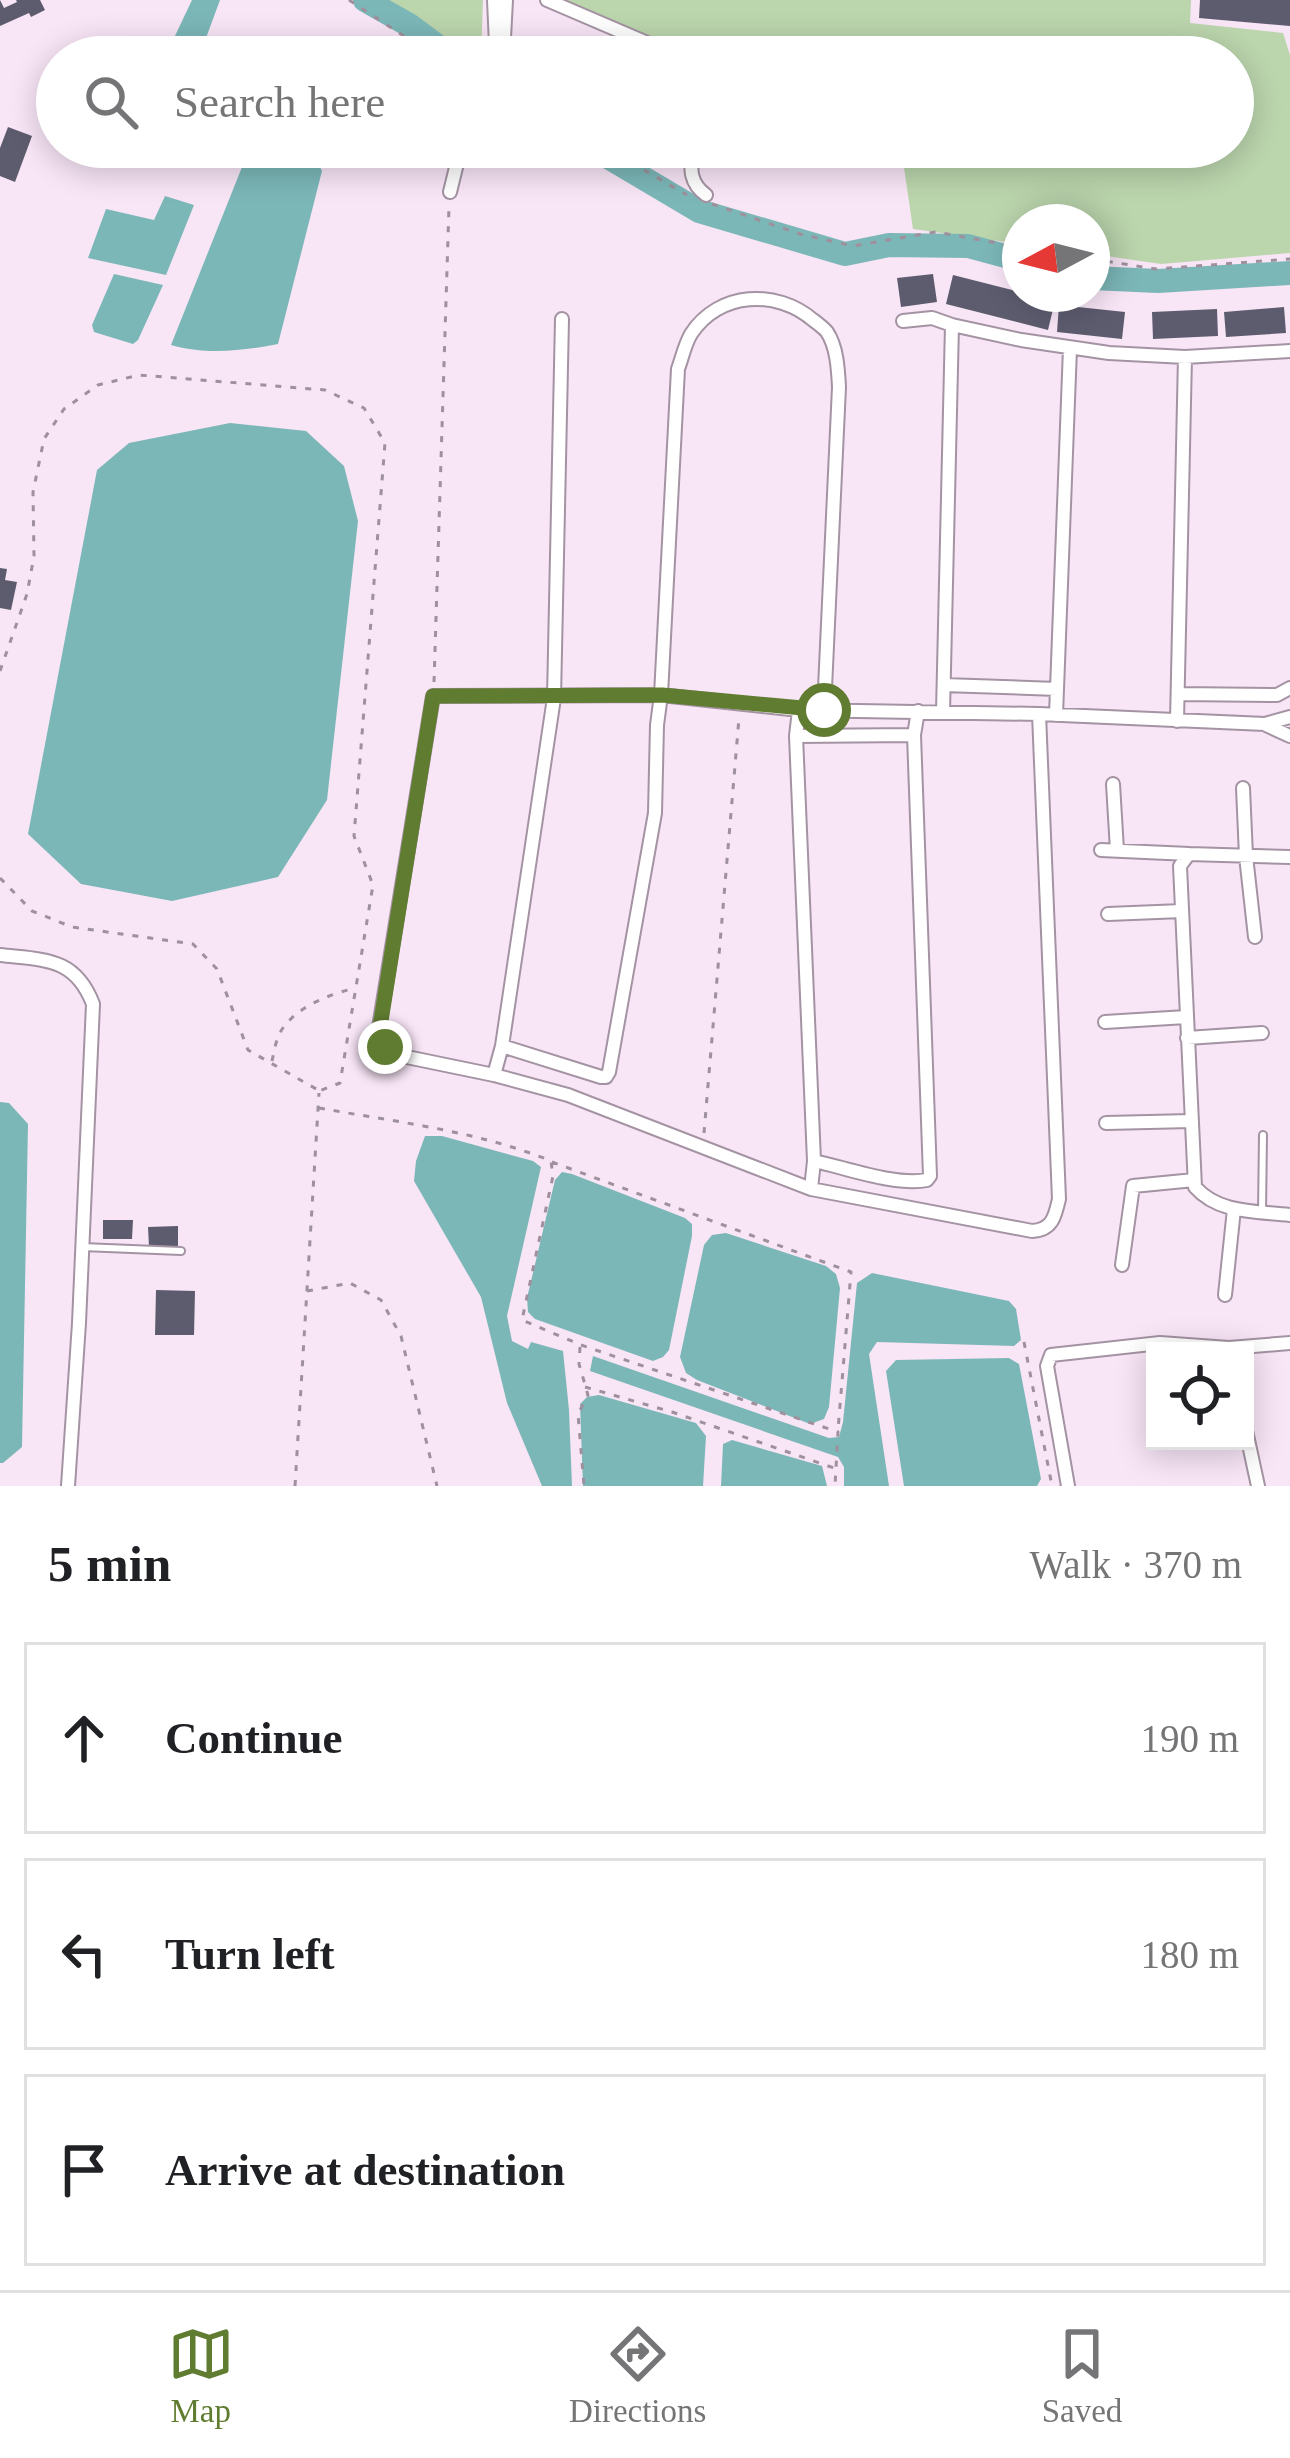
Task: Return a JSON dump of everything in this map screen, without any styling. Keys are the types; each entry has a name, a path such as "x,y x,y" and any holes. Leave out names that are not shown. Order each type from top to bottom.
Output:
{"street":[{"path":"494,0 496,36"},
{"path":"504,36 506,0"},
{"path":"547,0 620,36"},
{"path":"450,192 455,168"},
{"path":"692,168 695,186 706,195"},
{"path":"502,1046 601,1077 609,1072 655,813 678,369 691,334 711,313 740,299 769,297 799,307 827,331 837,360 824,710"},
{"path":"903,322 932,317 1070,348 1136,356 1290,351"},
{"path":"494,1075 554,698 562,320"},
{"path":"943,712 952,325"},
{"path":"1056,715 1070,348"},
{"path":"1177,721 1185,357"},
{"path":"944,685 1058,689"},
{"path":"1178,694 1277,695 1290,688"},
{"path":"1039,714 1059,1199 1055,1216 1042,1231 811,1189 568,1095 402,1056 380,1039 433,696 662,695 799,710 1039,714 1265,724 1290,717"},
{"path":"799,710 796,736 814,1161 811,1189"},
{"path":"814,1161 898,1180 920,1182 930,1176 914,735 918,711"},
{"path":"1265,724 1290,736"},
{"path":"796,736 914,735"},
{"path":"1113,784 1117,850"},
{"path":"1243,788 1255,937"},
{"path":"1101,850 1290,857"},
{"path":"1189,854 1180,866 1195,1187 1205,1199 1223,1208 1290,1216"},
{"path":"1108,914 1182,911"},
{"path":"0,955 55,962 74,972 93,1004 68,1486"},
{"path":"1105,1022 1186,1017"},
{"path":"1187,1038 1262,1034"},
{"path":"1106,1123 1191,1121"},
{"path":"1122,1265 1133,1186 1194,1180"},
{"path":"1225,1295 1234,1209"},
{"path":"1254,1347 1290,1343"},
{"path":"1068,1486 1047,1366 1052,1355 1146,1344"},
{"path":"1250,1450 1258,1486"}],"lane":[{"path":"1262,1212 1263,1135"},
{"path":"82,1246 181,1251"}],"path":[{"path":"349,0 404,36"},
{"path":"640,168 684,194 800,234 853,246 936,232 1002,244"},
{"path":"433,696 450,192"},
{"path":"1110,262 1156,269 1290,259"},
{"path":"0,671 34,556 33,492 44,439 64,409 98,386 139,375 326,390 364,408 385,442 354,836 373,885 340,1083 320,1091"},
{"path":"703,1147 741,704"},
{"path":"0,878 32,911 71,927 193,944 217,969 248,1050 320,1091"},
{"path":"271,1063 279,1033 296,1014 330,994 356,988"},
{"path":"296,1486 320,1091"},
{"path":"319,1108 525,1151 850,1272 835,1486"},
{"path":"551,1161 553,1176 522,1319 580,1345 838,1432"},
{"path":"307,1291 350,1283 381,1300 401,1336 437,1486"},
{"path":"1024,1342 1052,1486"},
{"path":"580,1345 579,1364 587,1395 578,1414 584,1486"},
{"path":"586,1387 836,1468"}],"shaded area":[{"path":"192,0 220,0 207,36 175,36"},
{"path":"381,0 483,0 482,36 444,36"},
{"path":"548,0 1191,0 1190,23 1283,33 1290,55 1290,253 1161,264 1110,257 1110,204 1002,204 1002,241 913,229 904,168 1254,168 1254,36 643,36"},
{"path":"242,168 320,168 278,344 224,351 171,345"},
{"path":"165,196 194,205 166,275 88,258 106,209 154,220"},
{"path":"114,274 163,285 133,344 94,332 92,325"},
{"path":"230,423 306,431 344,466 358,521 327,800 278,877 172,901 81,884 28,834 97,470 129,443"},
{"path":"0,1102 9,1103 28,1124 22,1447 3,1463 0,1463"},
{"path":"425,1136 442,1136 541,1167 507,1316 512,1341 528,1349 531,1342 563,1351 572,1486 542,1486 507,1403 481,1297 414,1181"},
{"path":"562,1172 692,1224 669,1350 663,1357 653,1361 535,1319 528,1312 527,1298 555,1180"},
{"path":"726,1233 826,1266 836,1274 840,1288 824,1419 810,1424 686,1373 680,1357 704,1245 712,1235"},
{"path":"872,1273 1009,1301 1016,1309 1021,1340 1014,1346 877,1342 869,1354 889,1486 844,1486 844,1467 838,1457 590,1371 593,1356 829,1438 839,1437 857,1283"},
{"path":"1009,1358 1019,1364 1041,1479 1037,1486 904,1486 886,1371 896,1360"},
{"path":"599,1395 696,1423 706,1436 703,1486 583,1486 580,1404"},
{"path":"732,1440 822,1466 827,1486 721,1486 723,1444"}],"building":[{"path":"0,0 4,8 16,0 40,0 45,10 0,26"},
{"path":"1200,0 1290,0 1290,26 1199,18"},
{"path":"8,127 32,136 15,182 0,176 0,148"},
{"path":"933,274 937,302 901,307 897,278"},
{"path":"953,275 1002,287 1002,312 1052,312 1048,330 946,304"},
{"path":"1284,307 1286,333 1226,337 1224,312"},
{"path":"1217,309 1218,336 1153,339 1152,312"},
{"path":"1058,312 1125,312 1122,339 1057,332"},
{"path":"0,568 7,569 5,580 17,582 11,610 0,608"},
{"path":"103,1220 133,1220 132,1239 103,1239"},
{"path":"178,1226 178,1246 149,1247 148,1227"},
{"path":"156,1290 195,1291 194,1335 155,1335"}],"waterway":[{"path":"365,0 424,36"},
{"path":"626,168 699,211 845,254 889,245 968,246 1002,255"},
{"path":"1110,279 1158,281 1290,273"}],"route":[{"path":"385,1047 380,1027 433,696 662,695 824,710"}]}
